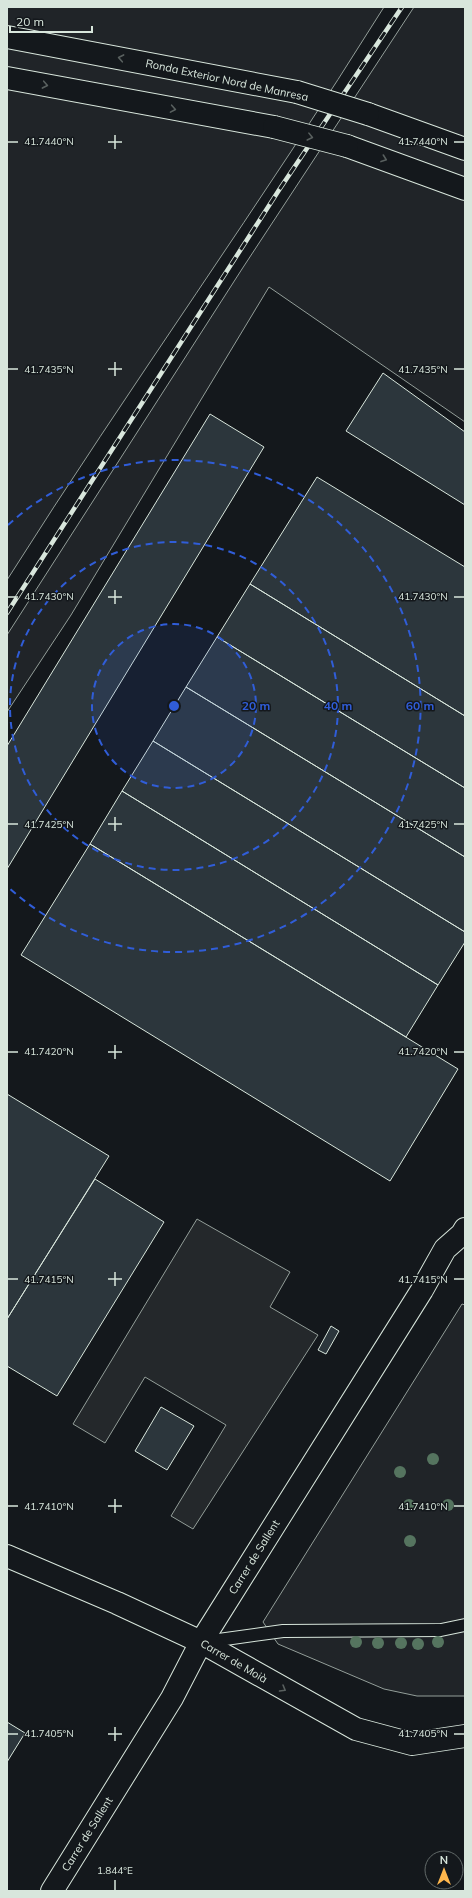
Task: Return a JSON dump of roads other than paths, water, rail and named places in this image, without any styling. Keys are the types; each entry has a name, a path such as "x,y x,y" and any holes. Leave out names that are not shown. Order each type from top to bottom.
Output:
{"main road":[{"name":"Ronda Exterior Nord de Manresa","path":"7,36 297,92 368,114 465,149"},
{"path":"7,78 274,127 347,146 465,189"},
{"name":"Carrer de Sallent","path":"52,1891 172,1698 201,1642 422,1290 445,1250 464,1234"},
{"name":"Carrer de Moià","path":"7,1556 117,1603 201,1642 356,1729 412,1744 465,1736"}],"lane":[{"path":"201,1642 282,1631 441,1630 465,1625"}],"railway":[{"path":"7,613 279,190 402,7"}]}
